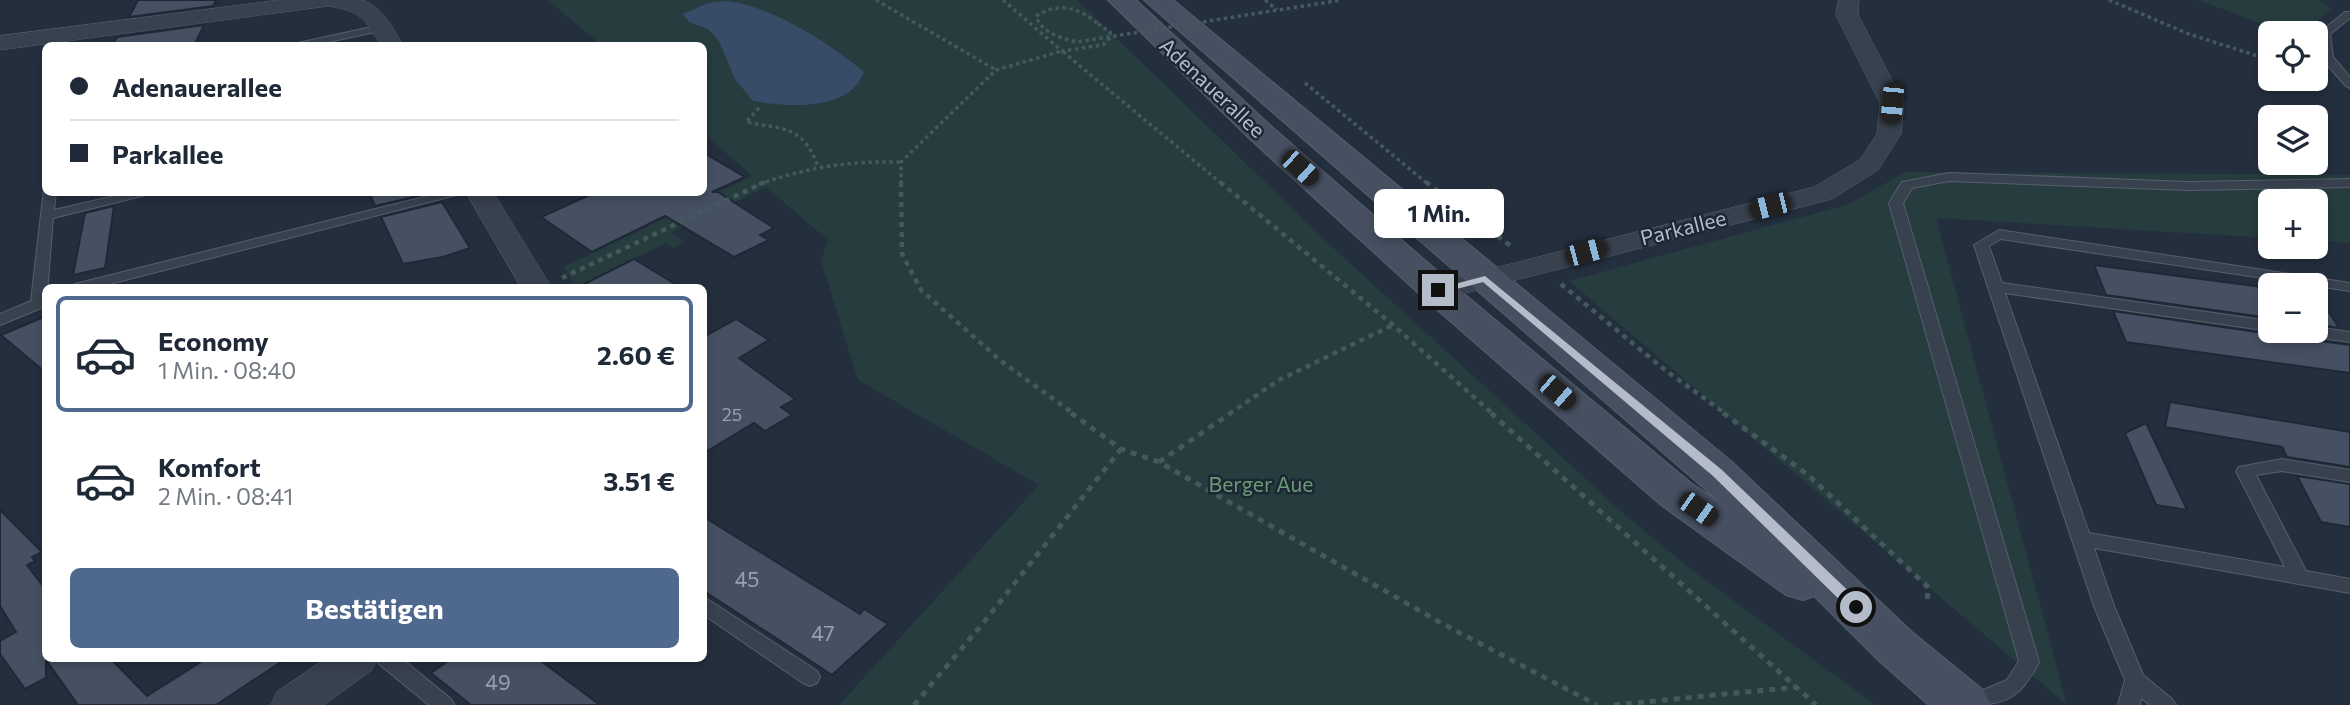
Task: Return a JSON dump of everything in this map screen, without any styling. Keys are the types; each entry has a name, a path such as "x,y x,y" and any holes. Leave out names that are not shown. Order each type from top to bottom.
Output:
{"main road":[{"name":"Adenauerallee","path":"1121,0 1261,133 1438,290 1676,494 1895,646 1967,705"},
{"name":"Adenauerallee","path":"1157,0 1717,473 1895,646"}],"street":[{"path":"0,43 58,40 328,0 357,3 370,10 387,37"},
{"name":"Parkallee","path":"1438,290 1823,193 1868,165 1889,134 1892,103 1847,15 1849,0"},
{"path":"482,196 545,284"},
{"path":"292,705 352,662"}],"lane":[{"path":"2350,15 2345,15 2324,33 2327,58 2350,84"},
{"path":"333,42 387,37"},
{"path":"1967,705 2014,686 2029,663 1896,203 1907,185 1949,177 2188,186 2350,183"},
{"path":"43,284 49,196"},
{"path":"47,216 134,196"},
{"path":"92,284 447,196"},
{"path":"2165,705 2135,680 2104,606 1981,245 1999,234 2350,287"},
{"path":"1996,287 2258,324"},
{"path":"0,320 42,302"},
{"path":"2328,334 2350,337"},
{"path":"2299,576 2245,471 2282,465 2350,476"},
{"path":"2082,539 2350,586"},
{"path":"707,607 810,677"},
{"path":"391,662 444,705"},
{"path":"2129,705 2135,680"}],"path":[{"path":"876,0 996,70"},
{"path":"1003,0 1393,325 1816,705"},
{"path":"1265,0 1278,10"},
{"path":"545,284 758,184 818,167 855,161 901,162 996,70 1062,51 1103,45 1111,37 1110,32 1086,13 1070,7 1051,8 1036,16 1038,23 1056,37 1077,42 1259,13 1342,0"},
{"path":"2109,0 2189,34 2258,56"},
{"path":"1215,9 1236,26"},
{"path":"1297,77 1665,370 1807,474 1928,588 1927,599"},
{"path":"759,108 746,122 783,127 801,134 812,146 818,167"},
{"path":"901,162 902,254 921,290 1001,362 1121,449 1159,462 1443,624 1597,705"},
{"path":"1159,462 1279,380 1393,325"},
{"path":"914,705 984,622 1121,449"},
{"path":"1614,705 1797,687"}],"green space":[{"name":"Berger Aue","path":"548,0 1077,0 1328,243 1624,514 1688,567 1875,705 839,705 1039,485 858,380 821,260 828,240 766,187 671,233 685,242 674,248 666,243 582,284 574,284 563,267 752,176 707,136 707,42 597,42"},
{"path":"2199,0 2319,0 2333,10 2315,21 2258,23"},
{"path":"1906,172 2350,175 2350,243 2328,241 2328,189 2258,189 2258,237 1936,218 2067,705 1569,281 1846,205"}],"water":[{"path":"728,1 782,18 864,72 856,85 832,100 800,105 753,101 735,79 719,41 708,29 689,22 683,14 708,3"}],"building":[{"path":"138,0 216,0 213,6 129,17"},
{"path":"204,25 196,42 114,42 117,37"},
{"path":"707,155 745,177 712,192 718,192 774,228 760,235 769,240 734,257 665,216 592,252 541,217 587,196 707,196"},
{"path":"371,196 418,196 375,206"},
{"path":"442,202 470,248 443,257 403,264 381,217"},
{"path":"114,206 105,268 73,275 85,213"},
{"path":"634,259 675,284 584,284"},
{"path":"2094,265 2258,286 2258,316 2106,295"},
{"path":"2328,310 2339,328 2328,326"},
{"path":"2113,311 2258,332 2258,343 2328,342 2350,345 2350,373 2126,342"},
{"path":"42,318 42,370 1,335"},
{"path":"736,319 769,340 739,358 795,399 781,407 792,415 765,431 754,423 707,451 707,335"},
{"path":"2170,402 2350,432 2350,467 2287,457 2282,447 2165,427"},
{"path":"2146,423 2187,510 2156,505 2125,433"},
{"path":"2297,476 2350,484 2350,527 2321,522"},
{"path":"0,510 42,552 32,557 35,561 27,565 42,585 42,662 46,662 46,678 25,689 0,654 0,641 16,632 0,606"},
{"path":"707,519 860,614 864,609 888,624 832,675 707,593"},
{"path":"47,662 114,662 147,696 201,662 281,662 216,705 78,705"},
{"path":"446,662 542,662 600,705 471,705 431,673"}],"route":[{"path":"1438,290 1485,279 1717,473 1856,607"}]}
